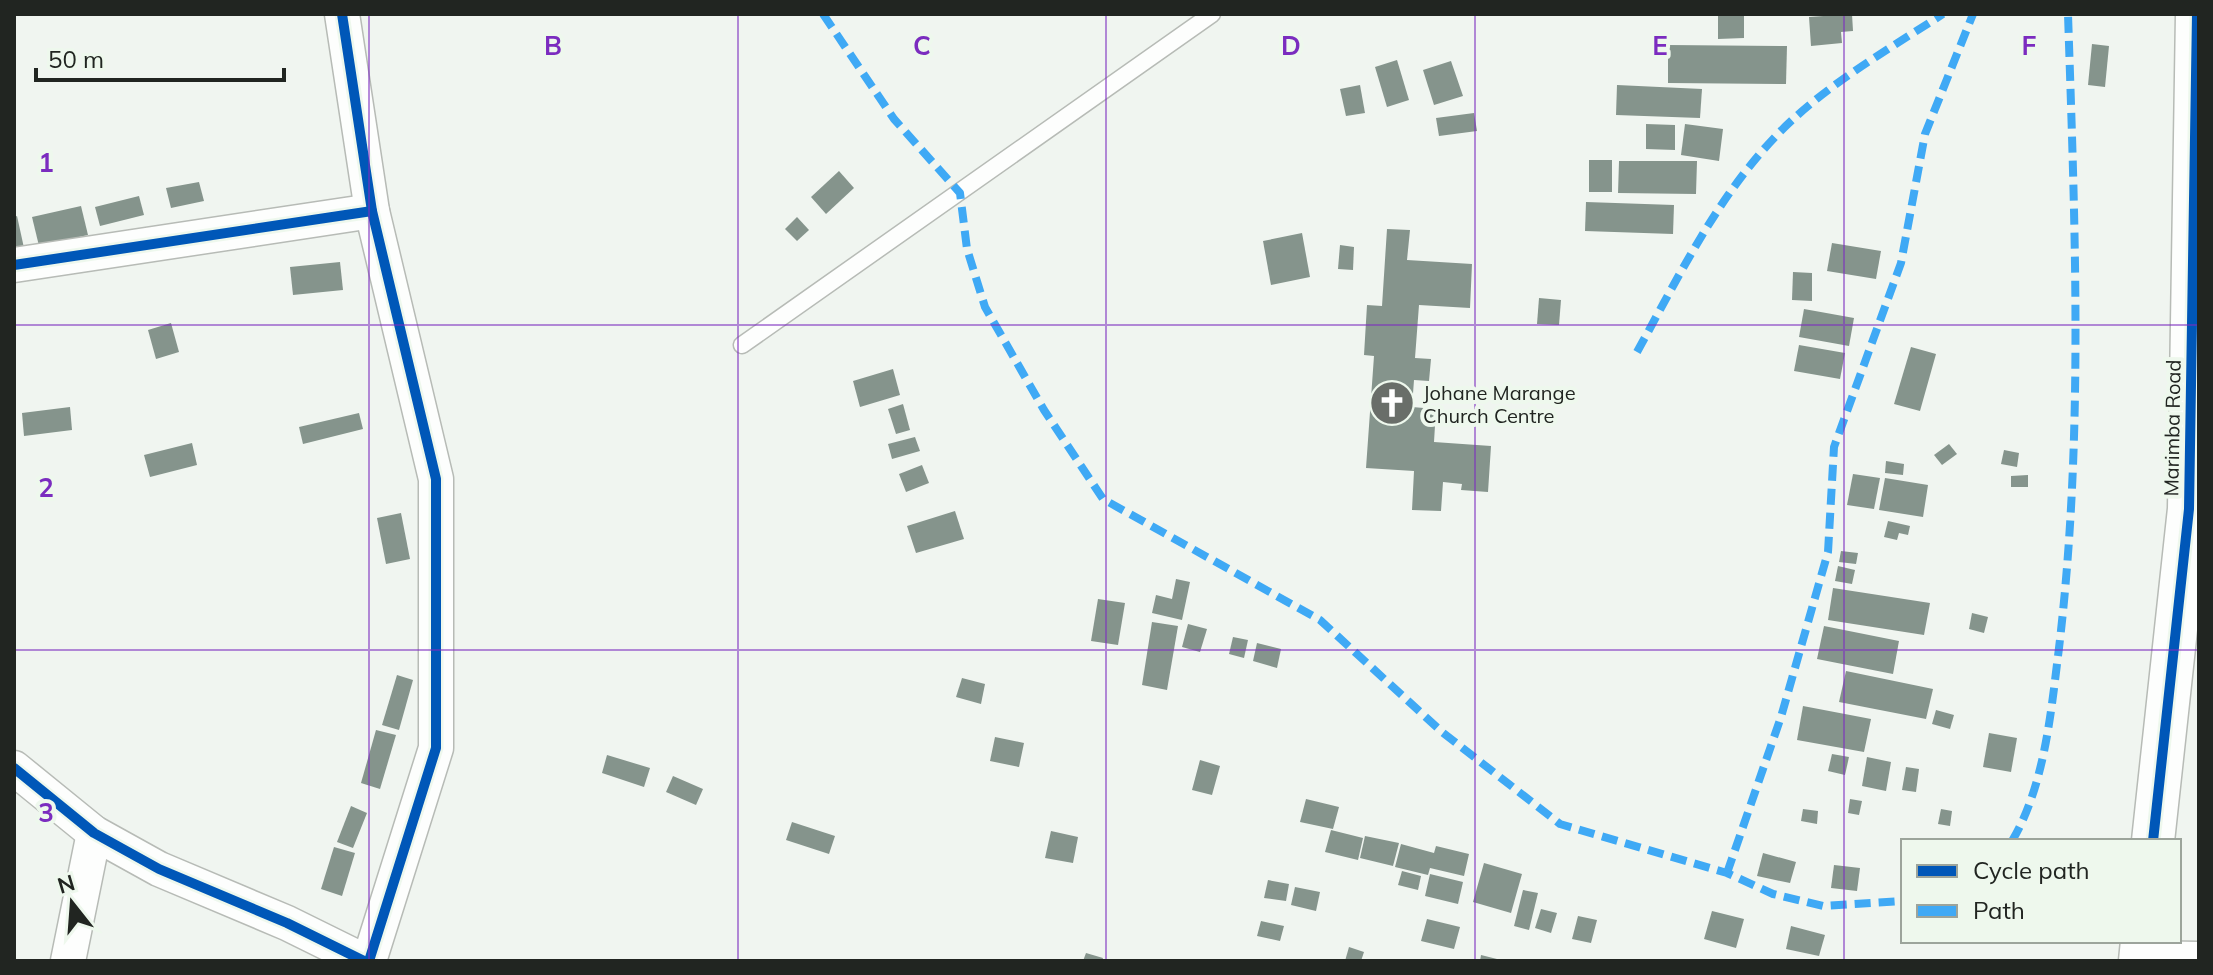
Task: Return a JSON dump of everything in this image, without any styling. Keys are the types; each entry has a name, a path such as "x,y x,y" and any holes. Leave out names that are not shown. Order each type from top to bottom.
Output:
{"street":[{"path":"14,768 94,833 159,869 367,961 436,748 436,479 372,211 342,14"},
{"name":"Marimba Road","path":"2153,839 2189,509 2197,14"},
{"path":"14,265 372,211"},
{"path":"68,961 94,833"},
{"path":"2141,953 2199,959"}],"lane":[{"path":"742,345 1212,14"}],"building":[{"path":"1718,14 1744,14 1744,38 1718,39"},
{"path":"1852,14 1853,31 1841,32 1842,43 1811,46 1809,17"},
{"path":"2092,44 2109,46 2105,87 2088,85"},
{"path":"1668,45 1787,46 1786,84 1668,83"},
{"path":"1397,60 1409,100 1387,107 1375,67"},
{"path":"1451,61 1463,96 1434,105 1423,70"},
{"path":"1360,85 1365,113 1346,116 1340,89"},
{"path":"1617,85 1702,89 1700,118 1616,115"},
{"path":"1474,113 1477,131 1439,136 1436,118"},
{"path":"1646,124 1675,125 1675,150 1646,149"},
{"path":"1685,124 1723,129 1719,161 1681,155"},
{"path":"1589,160 1612,160 1612,192 1589,192"},
{"path":"1619,161 1697,161 1696,194 1618,193"},
{"path":"839,171 854,188 826,214 811,197"},
{"path":"199,182 204,201 171,208 166,188"},
{"path":"139,196 144,215 100,226 95,207"},
{"path":"1586,202 1674,205 1673,234 1585,231"},
{"path":"81,206 88,235 39,246 32,217"},
{"path":"17,216 24,248 14,251 14,217"},
{"path":"797,217 809,230 797,241 785,229"},
{"path":"1387,229 1410,230 1407,260 1472,264 1470,308 1419,305 1415,358 1431,359 1429,381 1414,380 1412,407 1436,409 1434,442 1491,446 1488,492 1461,490 1462,484 1443,482 1441,511 1412,510 1414,471 1366,468 1374,356 1364,355 1367,305 1382,306"},
{"path":"1302,233 1310,277 1271,285 1263,241"},
{"path":"1832,243 1881,251 1876,279 1827,271"},
{"path":"1340,245 1354,247 1353,270 1338,269"},
{"path":"340,262 343,290 293,295 290,267"},
{"path":"1793,272 1812,273 1812,301 1792,300"},
{"path":"1539,298 1561,300 1559,325 1537,324"},
{"path":"1804,309 1854,318 1849,346 1799,337"},
{"path":"171,323 179,352 156,359 148,330"},
{"path":"1799,345 1845,353 1840,379 1794,371"},
{"path":"1911,347 1936,354 1920,411 1894,404"},
{"path":"893,369 900,395 860,407 853,381"},
{"path":"903,404 910,430 896,434 888,409"},
{"path":"70,407 72,430 24,436 22,413"},
{"path":"359,413 363,429 303,444 299,427"},
{"path":"915,437 920,451 892,459 888,444"},
{"path":"192,443 197,465 150,477 144,455"},
{"path":"1949,444 1957,454 1942,465 1934,455"},
{"path":"2004,450 2019,453 2017,467 2001,464"},
{"path":"1886,461 1904,464 1903,475 1885,473"},
{"path":"922,465 929,483 906,492 899,474"},
{"path":"1853,474 1880,478 1874,509 1847,505"},
{"path":"2028,475 2028,487 2011,487 2011,476"},
{"path":"1885,478 1928,485 1923,517 1879,510"},
{"path":"955,511 964,539 916,553 907,526"},
{"path":"401,513 410,559 386,564 377,518"},
{"path":"1888,521 1910,526 1908,535 1899,533 1897,540 1884,537"},
{"path":"1841,551 1858,553 1856,564 1839,562"},
{"path":"1838,566 1855,570 1852,584 1835,581"},
{"path":"1176,579 1190,582 1182,620 1152,613 1156,595 1172,599"},
{"path":"1833,588 1930,603 1924,635 1828,620"},
{"path":"1098,599 1125,603 1118,645 1091,641"},
{"path":"1972,613 1988,617 1984,633 1969,629"},
{"path":"1152,622 1178,626 1167,690 1142,685"},
{"path":"1188,624 1207,629 1200,652 1182,647"},
{"path":"1824,626 1899,641 1893,674 1817,659"},
{"path":"1233,637 1248,640 1244,658 1229,654"},
{"path":"1257,643 1281,649 1277,668 1253,661"},
{"path":"1846,671 1933,689 1926,719 1839,702"},
{"path":"397,675 413,680 399,730 382,725"},
{"path":"962,678 985,684 981,704 956,697"},
{"path":"1803,706 1871,719 1864,752 1797,740"},
{"path":"1936,710 1954,715 1950,729 1932,724"},
{"path":"376,730 396,735 380,789 361,783"},
{"path":"1989,733 2017,738 2011,772 1983,767"},
{"path":"995,737 1024,743 1019,767 990,761"},
{"path":"1832,754 1849,757 1845,775 1828,771"},
{"path":"607,755 650,768 644,787 602,773"},
{"path":"1867,757 1891,762 1886,791 1862,786"},
{"path":"1200,760 1220,766 1212,795 1192,790"},
{"path":"1906,767 1919,769 1916,792 1902,790"},
{"path":"673,776 703,789 696,805 666,792"},
{"path":"1306,799 1339,807 1333,829 1300,822"},
{"path":"1850,799 1862,801 1859,815 1848,813"},
{"path":"351,806 367,813 353,848 337,842"},
{"path":"1803,809 1818,811 1817,824 1801,821"},
{"path":"1941,809 1952,811 1950,826 1938,824"},
{"path":"792,822 835,836 829,854 786,840"},
{"path":"1331,830 1363,838 1358,860 1325,852"},
{"path":"1051,831 1078,837 1073,863 1045,858"},
{"path":"1365,836 1399,843 1393,866 1360,858"},
{"path":"1401,844 1434,853 1436,846 1469,854 1464,876 1430,868 1428,875 1395,867"},
{"path":"334,847 355,853 342,896 321,889"},
{"path":"1763,853 1796,862 1790,883 1757,876"},
{"path":"1484,863 1522,874 1511,913 1473,902"},
{"path":"1834,865 1860,868 1857,891 1831,888"},
{"path":"1402,871 1421,876 1418,890 1398,885"},
{"path":"1430,874 1463,882 1458,904 1425,896"},
{"path":"1268,880 1289,884 1286,901 1264,898"},
{"path":"1295,887 1320,892 1316,911 1291,905"},
{"path":"1523,890 1538,893 1529,930 1514,926"},
{"path":"1541,909 1557,913 1551,933 1535,928"},
{"path":"1712,911 1744,919 1736,948 1704,939"},
{"path":"1578,916 1597,920 1591,943 1572,939"},
{"path":"1427,919 1460,927 1454,949 1421,941"},
{"path":"1261,921 1284,926 1280,941 1257,936"},
{"path":"1791,926 1825,935 1819,956 1786,949"},
{"path":"1349,947 1364,952 1361,961 1345,961"},
{"path":"1086,953 1103,958 1102,961 1083,961"},
{"path":"1481,955 1501,960 1501,961 1480,961"}],"marked path":[{"path":"823,14 894,119 960,193 967,249 985,307 1044,410 1103,499 1320,620 1442,732 1560,824 1727,873 1773,894 1823,906 1901,901"},
{"path":"1637,352 1716,213 1775,137 1834,86 1943,14"},
{"path":"1727,873 1781,717 1828,552 1834,447 1901,263 1925,134 1973,14"},
{"path":"2013,839 2032,796 2045,747 2067,569 2076,331 2068,14"}],"cycle path":[{"path":"342,14 372,211 436,479 436,748 369,961"},
{"path":"2153,839 2189,509 2197,14"},
{"path":"14,265 372,211"},
{"path":"14,768 94,833 159,869 287,923 364,961"}],"place":[{"name":"Johane Marange Church Centre","path":"1392,403"}]}
